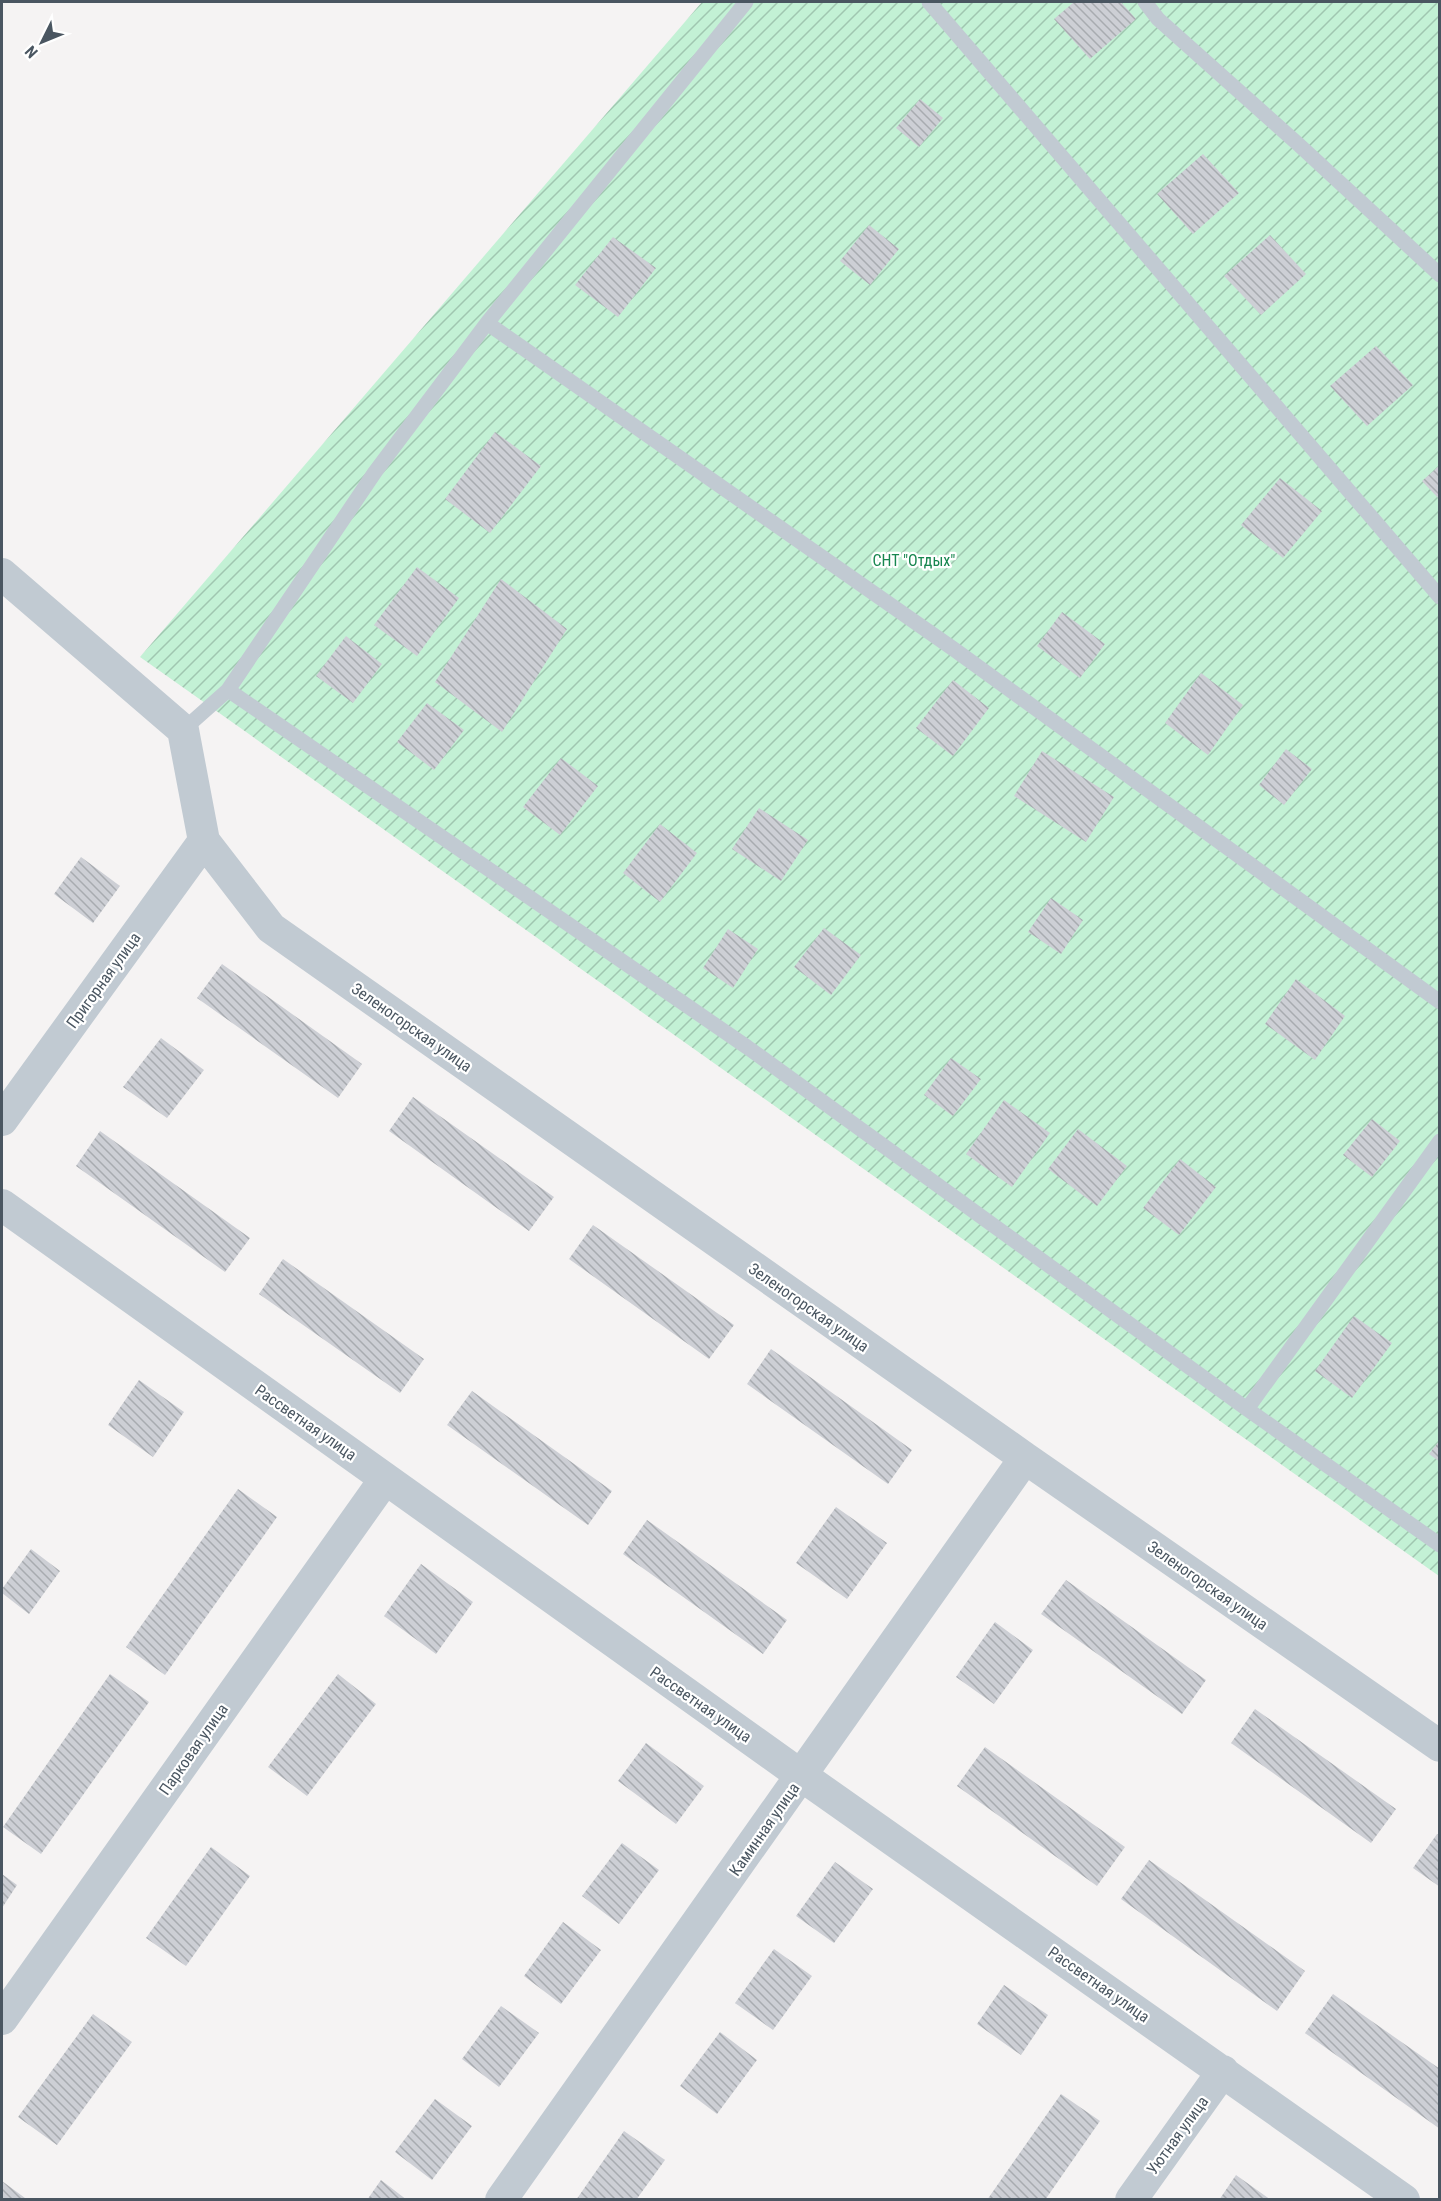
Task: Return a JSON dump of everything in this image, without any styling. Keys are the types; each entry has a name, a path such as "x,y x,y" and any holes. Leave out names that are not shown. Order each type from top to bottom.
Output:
{"street":[{"path":"2,574 183,730 204,841"},
{"name":"Пригорная улица","path":"2,1120 204,841"},
{"name":"Зеленогорская улица","path":"204,841 272,928 1025,1458 1440,1746"},
{"name":"Рассветная улица","path":"2,1205 802,1776 1404,2199"},
{"name":"Каминная улица","path":"501,2199 1025,1458"},
{"name":"Парковая улица","path":"2,2019 385,1479"},
{"name":"Уютная улица","path":"1131,2199 1223,2071"}],"lane":[{"path":"183,730 228,690 375,472 487,323 746,2"},
{"path":"929,2 1440,597"},
{"path":"1145,2 1158,18 1440,275"},
{"path":"487,323 955,650 1440,1002"},
{"path":"228,690 747,1047 1247,1409 1440,1545"},
{"path":"1247,1409 1440,1141"}],"green space":[{"name":"СНТ \"Отдых\"","path":"702,2 1439,2 1439,1576 140,657"}],"building":[{"path":"1074,2 1121,2 1136,19 1090,59 1054,19"},
{"path":"920,99 943,118 919,147 896,128"},
{"path":"1203,154 1239,193 1193,234 1157,194"},
{"path":"869,225 899,249 870,285 840,261"},
{"path":"1270,235 1306,274 1261,315 1224,276"},
{"path":"613,237 656,268 618,317 575,285"},
{"path":"1376,346 1413,385 1367,426 1330,386"},
{"path":"495,432 541,466 490,533 445,499"},
{"path":"1440,465 1440,500 1422,481"},
{"path":"1280,478 1322,511 1283,558 1241,525"},
{"path":"417,567 459,598 417,656 374,625"},
{"path":"501,579 567,629 502,732 435,682"},
{"path":"1062,612 1105,644 1080,678 1037,646"},
{"path":"346,636 382,664 353,703 316,676"},
{"path":"1201,673 1243,705 1208,755 1165,723"},
{"path":"953,680 989,708 953,756 916,728"},
{"path":"427,703 464,730 434,770 397,742"},
{"path":"1286,749 1312,769 1284,805 1259,785"},
{"path":"1042,751 1114,797 1086,842 1014,796"},
{"path":"561,758 598,786 560,835 523,807"},
{"path":"759,808 808,840 781,881 732,849"},
{"path":"660,824 697,853 660,902 623,873"},
{"path":"81,857 120,886 93,923 54,894"},
{"path":"1051,898 1083,920 1061,954 1028,932"},
{"path":"824,928 861,955 831,995 794,967"},
{"path":"728,929 758,949 733,988 703,968"},
{"path":"222,964 362,1064 338,1098 197,998"},
{"path":"1296,979 1345,1016 1315,1060 1265,1024"},
{"path":"161,1038 204,1070 167,1118 123,1087"},
{"path":"951,1058 981,1079 953,1116 924,1095"},
{"path":"413,1097 554,1197 529,1231 389,1131"},
{"path":"1004,1100 1050,1133 1012,1187 966,1154"},
{"path":"1372,1119 1400,1141 1372,1177 1343,1155"},
{"path":"1078,1129 1127,1166 1097,1206 1048,1169"},
{"path":"100,1131 250,1238 225,1272 76,1166"},
{"path":"1180,1159 1216,1187 1179,1235 1143,1208"},
{"path":"593,1225 734,1325 709,1359 569,1259"},
{"path":"283,1259 424,1359 400,1393 259,1294"},
{"path":"1354,1316 1392,1343 1352,1398 1315,1371"},
{"path":"771,1349 912,1450 888,1484 747,1384"},
{"path":"139,1380 184,1412 153,1457 108,1425"},
{"path":"472,1391 612,1491 588,1525 447,1425"},
{"path":"1440,1440 1440,1462 1429,1454"},
{"path":"238,1489 277,1517 165,1675 126,1647"},
{"path":"836,1507 887,1543 847,1599 796,1563"},
{"path":"647,1520 787,1620 763,1654 623,1554"},
{"path":"31,1549 60,1571 29,1614 2,1593 2,1589"},
{"path":"421,1564 473,1602 436,1654 384,1616"},
{"path":"1066,1580 1206,1680 1182,1714 1041,1614"},
{"path":"995,1622 1033,1650 994,1704 956,1677"},
{"path":"110,1674 149,1702 41,1854 3,1827"},
{"path":"338,1674 376,1704 307,1796 268,1767"},
{"path":"1255,1709 1396,1809 1371,1843 1231,1743"},
{"path":"646,1743 704,1786 676,1824 618,1781"},
{"path":"985,1747 1125,1847 1097,1886 957,1786"},
{"path":"1437,1834 1440,1836 1440,1887 1413,1868"},
{"path":"622,1843 659,1870 619,1924 582,1896"},
{"path":"211,1847 250,1876 186,1966 146,1938"},
{"path":"1149,1860 1305,1971 1277,2011 1121,1899"},
{"path":"835,1862 873,1889 834,1943 796,1916"},
{"path":"2,1874 17,1885 2,1908"},
{"path":"563,1922 601,1950 561,2004 524,1976"},
{"path":"774,1949 812,1976 773,2030 735,2003"},
{"path":"1004,1985 1048,2015 1021,2055 977,2024"},
{"path":"1333,1994 1440,2069 1440,2129 1305,2033"},
{"path":"501,2006 539,2033 499,2087 462,2059"},
{"path":"93,2014 132,2042 57,2145 18,2117"},
{"path":"720,2032 757,2060 717,2114 680,2086"},
{"path":"1061,2094 1100,2121 1045,2200 987,2200"},
{"path":"435,2099 472,2126 432,2180 395,2152"},
{"path":"624,2131 665,2160 636,2200 576,2200"},
{"path":"1236,2175 1271,2200 1219,2200"},
{"path":"381,2180 407,2200 367,2200"},
{"path":"2,2181 25,2198 24,2200 2,2200"}]}
